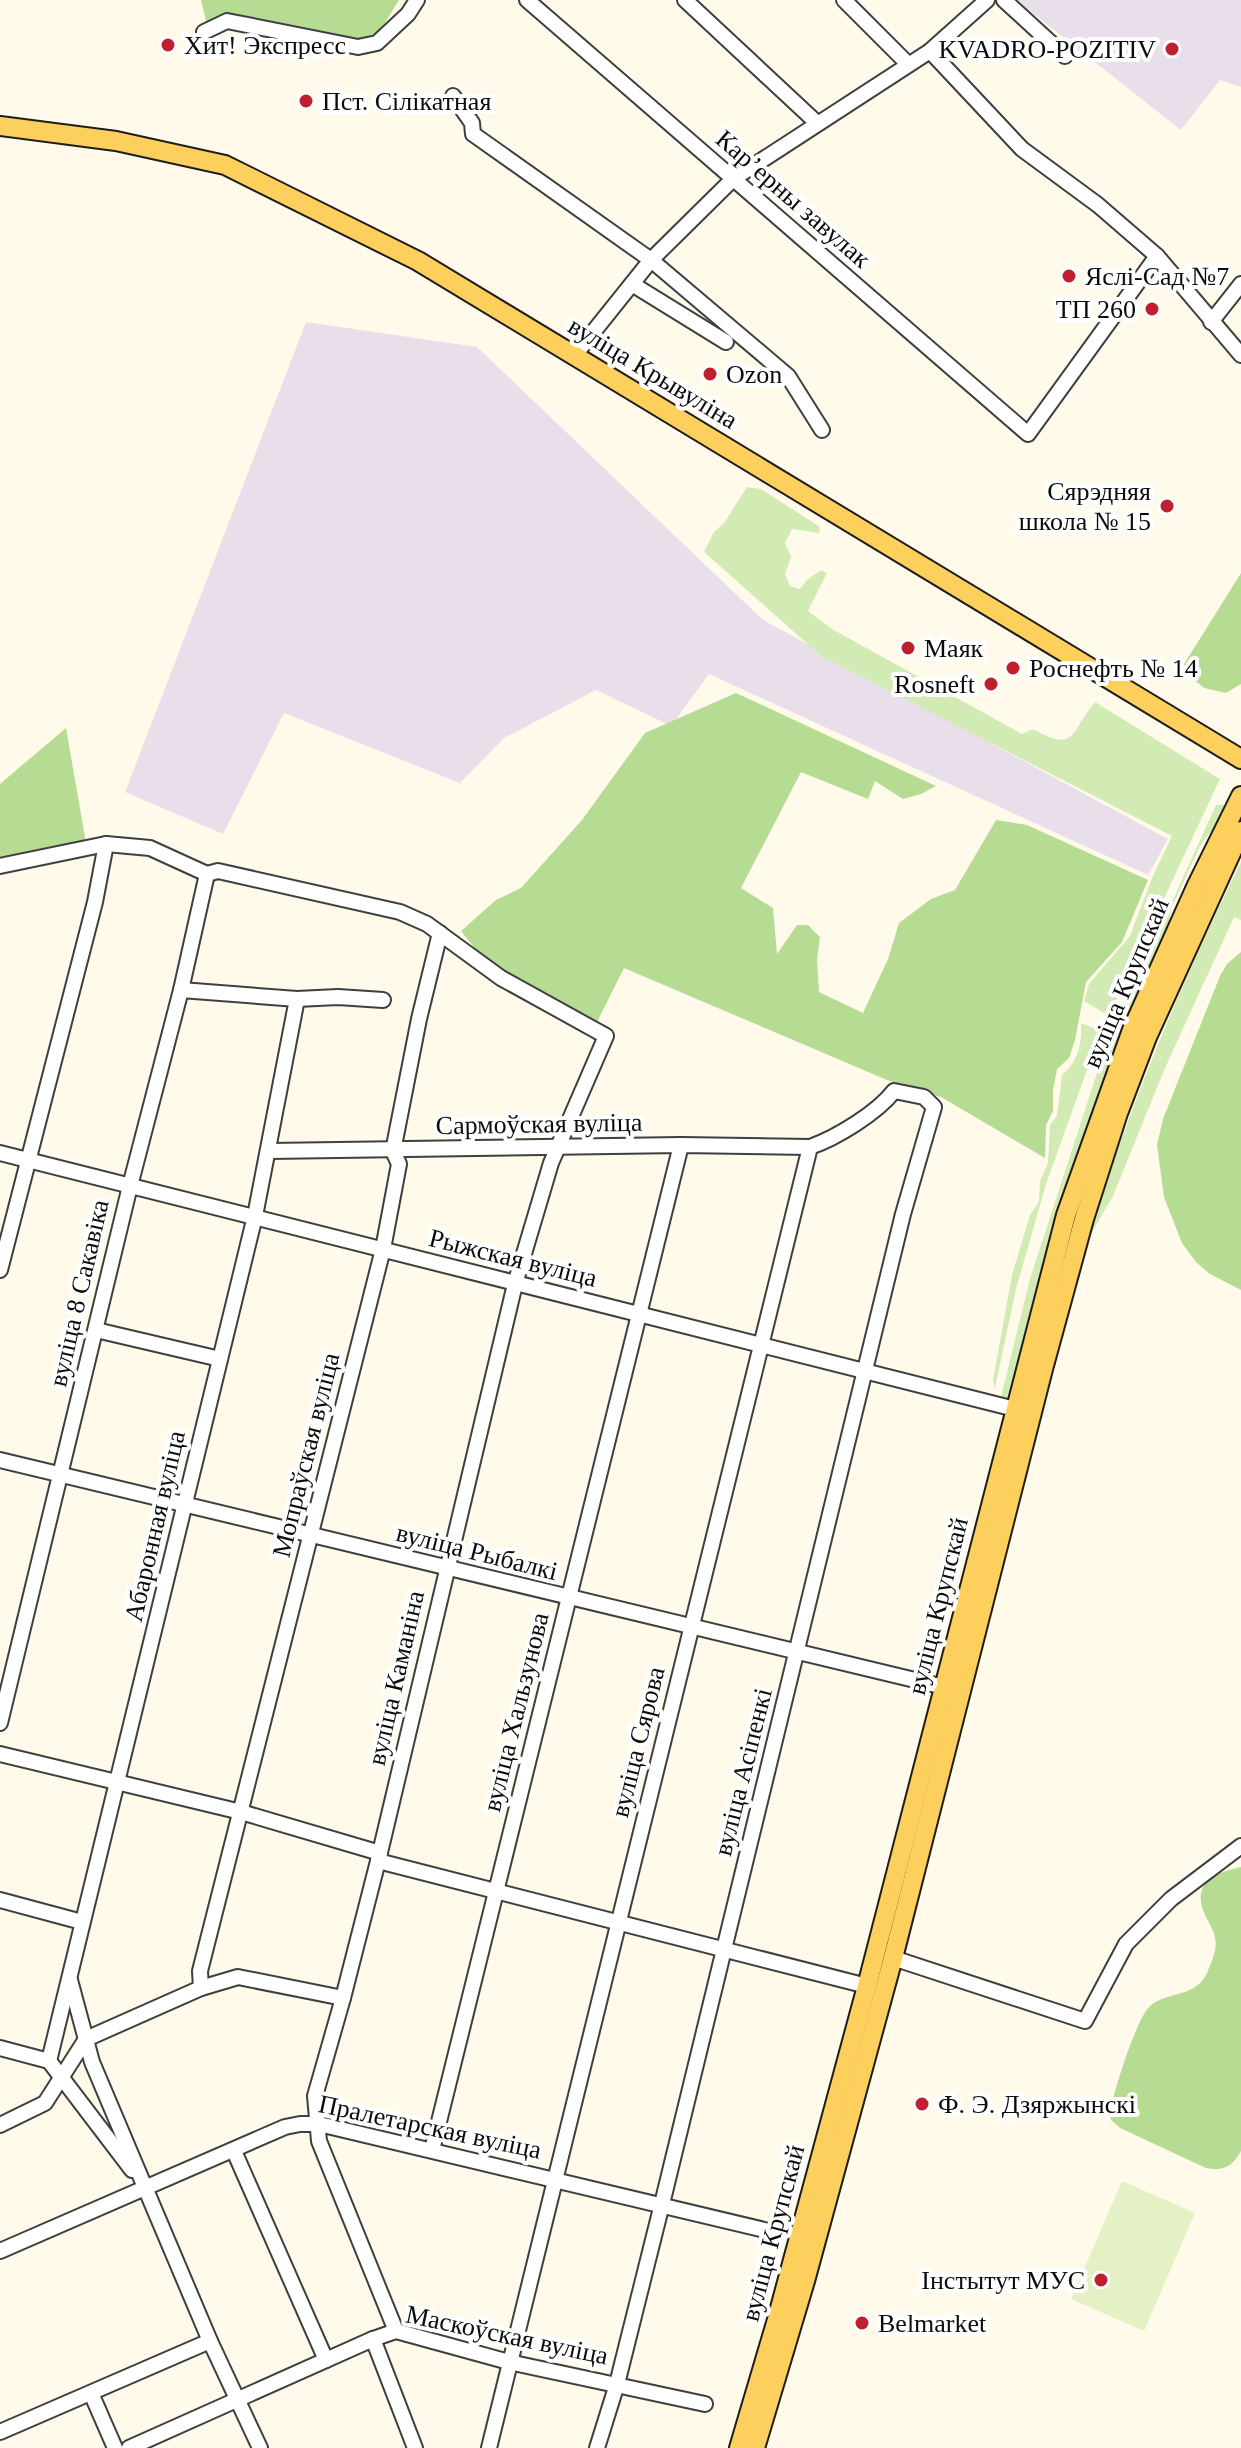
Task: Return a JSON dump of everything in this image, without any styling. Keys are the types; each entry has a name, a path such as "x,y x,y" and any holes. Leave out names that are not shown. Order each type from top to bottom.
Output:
{"main road":[{"name":"вуліца Крывуліна","path":"0,126 116,141 225,165 418,261 1241,759"},
{"name":"вуліца Крупскай","path":"739,2448 867,1986 1066,1215 1132,1030 1241,796"},
{"name":"вуліца Крупскай","path":"755,2448 893,1958 1046,1355 1084,1219 1118,1113 1147,1037 1241,831"}],"street":[{"path":"204,32 227,21 358,47 377,43 408,14 417,0"},
{"name":"Карʼерны завулак","path":"527,0 1028,434 1157,256"},
{"path":"685,0 817,123"},
{"path":"844,0 907,63"},
{"path":"574,356 651,260 733,179 907,63 930,51 987,0"},
{"path":"1004,0 1065,56"},
{"path":"930,51 1022,149 1098,205 1157,256 1241,355"},
{"path":"453,96 472,123 473,134 651,260 788,376 822,430"},
{"path":"632,284 726,342"},
{"path":"1211,322 1241,284"},
{"path":"0,1270 95,902 106,844"},
{"path":"0,866 106,844 150,848 207,874 218,871 309,890 357,905 400,912 440,933"},
{"name":"вуліца 8 Сакавіка","path":"0,1723 207,874"},
{"name":"вуліца Каманіна","path":"396,2331 319,2141 315,2096 379,1857 515,1284 551,1163 606,1036 501,978 440,933"},
{"name":"Мопраўская вуліца","path":"201,1988 200,1971 383,1249 399,1164 393,1151 419,1019 440,933"},
{"path":"181,990 297,999 338,997 383,1000"},
{"name":"Абаронная вуліца","path":"49,2061 119,1784 255,1216 297,999"},
{"name":"вуліца Асіпенкі","path":"597,2448 617,2384 662,2204 903,1214 934,1107 924,1097 894,1091 887,1100 827,1141 810,1147"},
{"name":"Сармоўская вуліца","path":"269,1151 681,1145 810,1147"},
{"name":"вуліца Хальзунова","path":"432,2150 681,1145"},
{"name":"вуліца Сярова","path":"489,2448 810,1147"},
{"name":"Рыжская вуліца","path":"0,1153 1015,1409"},
{"path":"96,1330 220,1359"},
{"name":"вуліца Рыбалкі","path":"0,1460 944,1687"},
{"path":"0,1754 241,1812 496,1893 867,1986"},
{"path":"893,1958 1085,2021 1126,1944 1171,1899 1241,1846"},
{"path":"0,1900 82,1922"},
{"path":"69,1976 92,2062 210,2341 260,2448"},
{"path":"0,2125 45,2103 86,2039 201,1988 238,1977 343,1998"},
{"path":"0,2048 49,2061 146,2189"},
{"name":"Пралетарская вуліца","path":"0,2251 285,2127 319,2124 773,2232"},
{"path":"234,2151 326,2360"},
{"name":"Маскоўская вуліца","path":"129,2448 396,2331 509,2362 705,2404"},
{"path":"373,2339 415,2448"},
{"path":"0,2432 210,2341"},
{"path":"91,2393 115,2448"}],"shaded area":[{"path":"1016,0 1241,0 1241,87 1220,80 1181,130"},
{"path":"306,322 477,347 763,620 1168,839 1148,875 709,674 671,726 596,690 504,738 460,783 284,713 223,834 125,792"}],"green space":[{"path":"201,0 399,0 365,55 207,25"},
{"path":"747,487 761,489 820,527 819,533 792,529 785,543 791,557 785,574 790,586 800,589 821,570 827,573 808,611 832,629 1022,734 1033,729 1047,736 1065,739 1076,730 1095,702 1220,779 1111,1011 1104,1013 1084,1001 1089,984 1130,936 1172,836 821,656 704,552 714,532 724,523"},
{"path":"1241,573 1241,684 1226,693 1204,688 1181,669"},
{"path":"736,693 936,786 903,799 875,781 868,799 801,772 741,888 773,908 777,954 797,925 808,925 820,937 817,959 819,992 863,1013 888,959 899,923 931,899 955,890 996,820 1027,825 1148,880 1122,942 1086,982 1069,1058 1057,1069 1053,1111 1046,1125 1045,1158 941,1097 887,1080 624,968 597,1022 511,983 461,931 496,900 521,888 582,820 645,733"},
{"path":"66,728 86,843 0,859 0,784"},
{"path":"1216,805 1226,807 1222,818 1201,844 1171,909 1168,928 1131,1014 1127,1020 1118,1021"},
{"path":"1241,862 1241,920 1234,917 1165,1068 1113,1196 1088,1239 1120,1142 1157,1047"},
{"path":"1241,952 1241,1290 1210,1274 1182,1243 1164,1197 1157,1145 1163,1119 1220,976 1227,964"},
{"path":"1081,1023 1101,1031 1046,1184 1016,1289 995,1388 993,1380 1012,1275 1030,1215 1039,1202 1040,1181 1048,1163 1050,1125 1057,1116 1062,1075 1072,1065 1078,1052"},
{"path":"1112,1027 1119,1033 1120,1041 1076,1165 1011,1391 1006,1401 1000,1401 1030,1279"},
{"path":"1241,1867 1241,2151 1227,2167 1212,2169 1120,2128 1111,2120 1110,2110 1144,2013 1157,2001 1196,1987 1207,1973 1216,1942 1201,1904 1203,1888 1214,1877"},
{"path":"1122,2181 1195,2213 1144,2331 1071,2299"}],"place":[{"name":"Хит! Экспресс","path":"168,45"},
{"name":"KVADRO-POZITIV","path":"1172,49"},
{"name":"Пст. Сілікатная","path":"306,101"},
{"name":"Яслі-Сад №7","path":"1069,276"},
{"name":"ТП 260","path":"1152,309"},
{"name":"Ozon","path":"710,374"},
{"name":"Сярэдняя школа № 15","path":"1167,506"},
{"name":"Маяк","path":"908,648"},
{"name":"Роснефть № 14","path":"1013,668"},
{"name":"Rosneft","path":"991,684"},
{"name":"Ф. Э. Дзяржынскі","path":"922,2104"},
{"name":"Інстытут МУС","path":"1101,2280"},
{"name":"Belmarket","path":"862,2323"}]}
